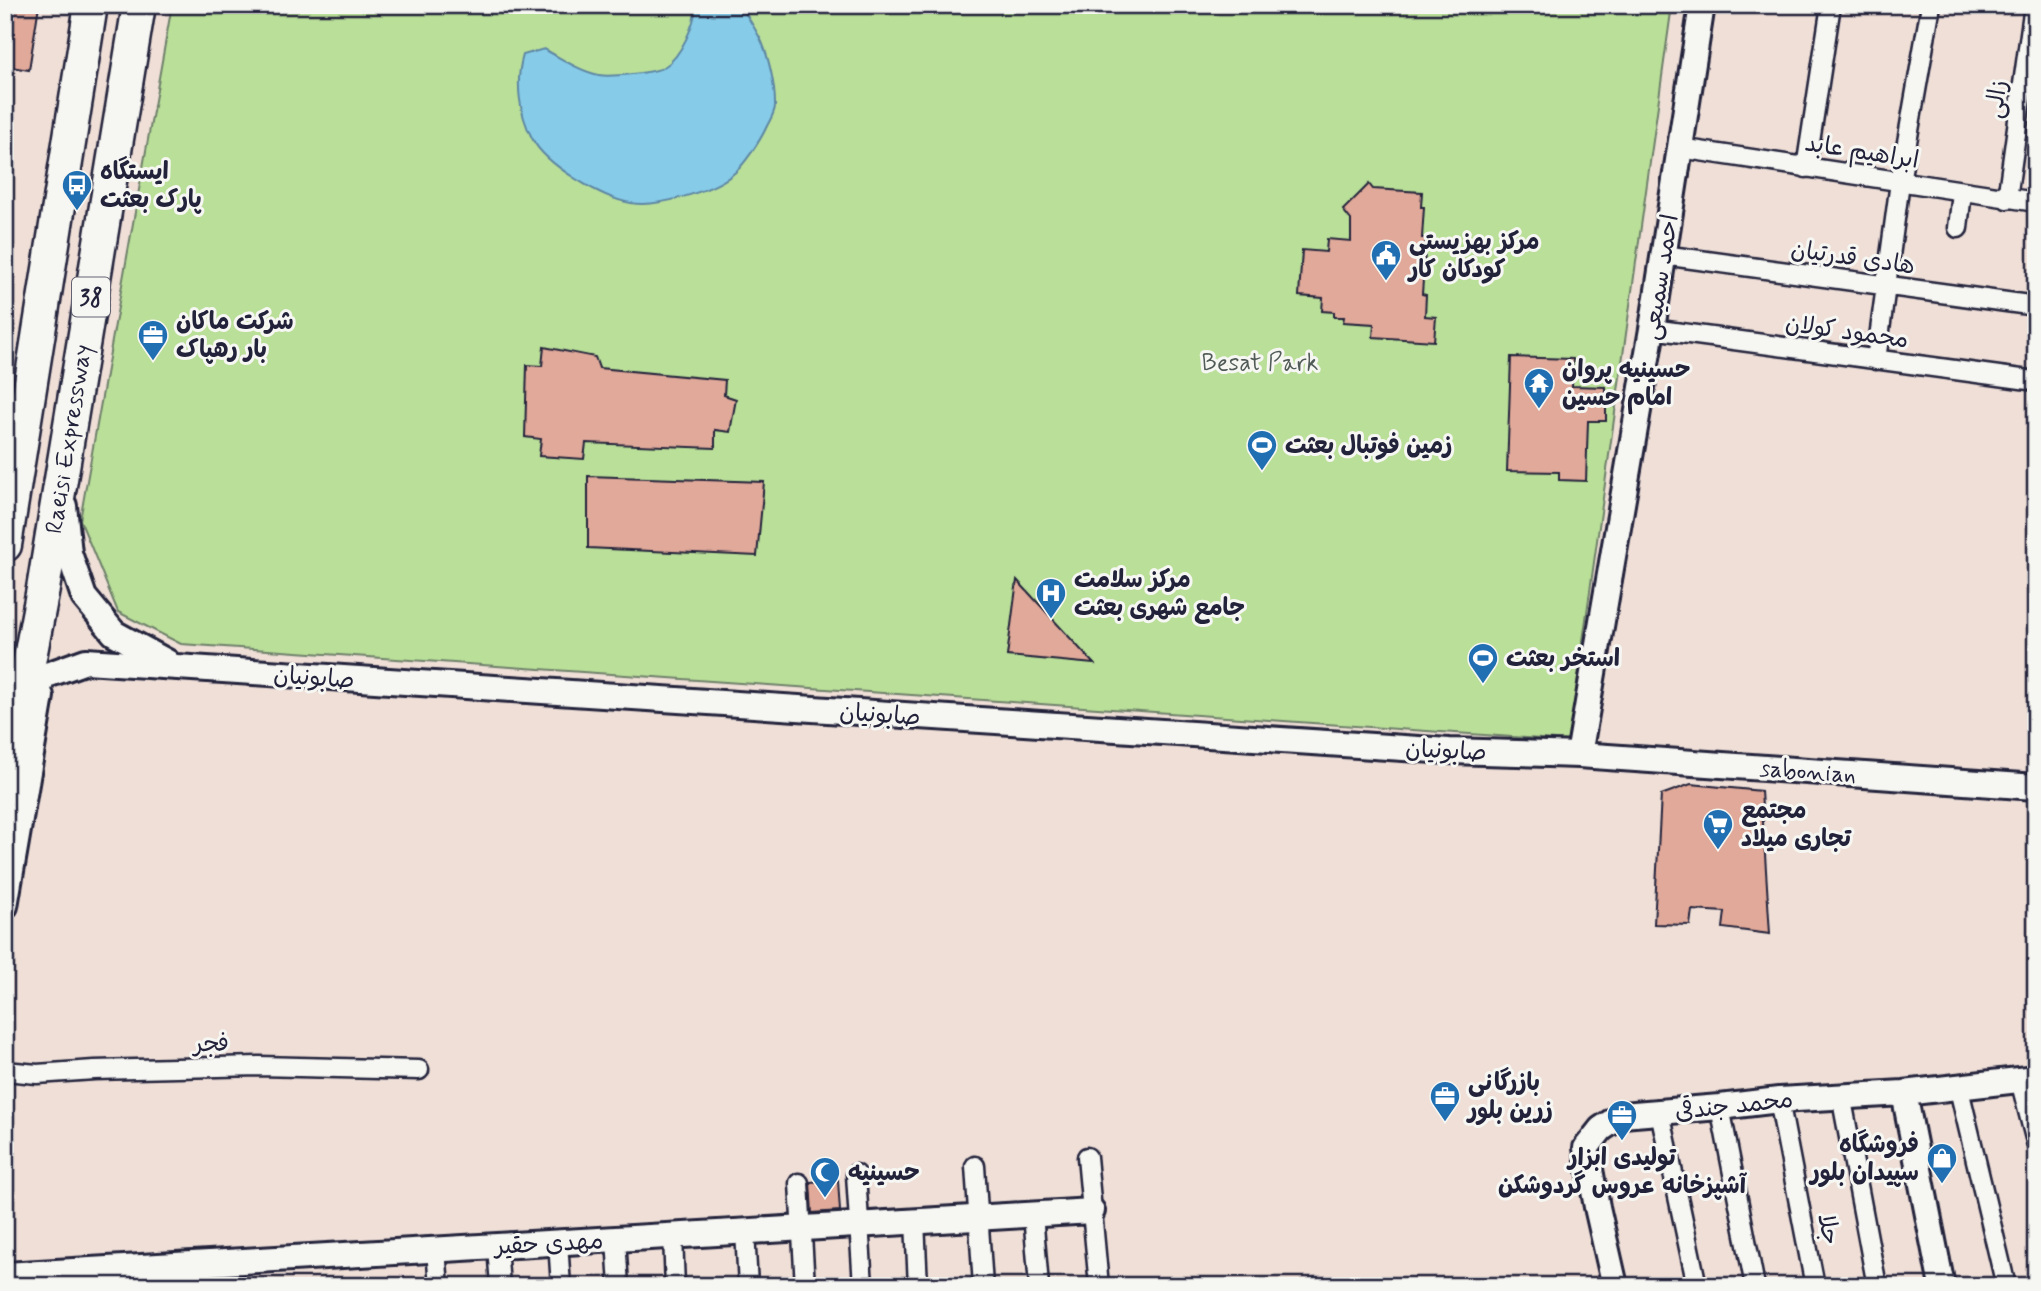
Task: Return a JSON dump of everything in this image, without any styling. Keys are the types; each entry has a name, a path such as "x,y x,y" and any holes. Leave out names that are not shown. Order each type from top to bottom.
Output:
{"highway":[{"name":"Raeisi Expressway","path":"6,537 13,450 91,5"},
{"name":"Raeisi Expressway","path":"5,788 43,589 139,5"}],"street":[{"name":"احمد سمیعی","path":"1579,755 1652,330 1702,5"},
{"path":"1806,167 1831,5"},
{"path":"1876,360 1899,182 1931,5"},
{"name":"زالی","path":"2007,199 2034,5"},
{"name":"ابراهیم عابد","path":"1680,148 2036,202"},
{"path":"1958,228 1962,192"},
{"name":"هادی قدرتیان","path":"1663,256 2036,306"},
{"name":"محمود کولان","path":"1652,330 2036,381"},
{"path":"61,479 69,553 84,597 114,633 180,668"},
{"path":"5,906 44,676 46,658 43,589"},
{"name":"صابونیان","path":"44,676 86,661 1449,751 1579,755"},
{"path":"13,749 44,676"},
{"name":"sabonian","path":"1579,755 2035,785"},
{"name":"فجر","path":"5,1071 37,1074 259,1066 419,1070"},
{"path":"2028,1079 2036,1142"},
{"name":"محمد جندقی","path":"1615,1286 1586,1148 1601,1129 1622,1115 1841,1095 1904,1093 2028,1079"},
{"path":"1958,1085 2006,1286"},
{"path":"1904,1093 1942,1286"},
{"path":"1841,1095 1877,1286"},
{"name":"جلا","path":"1779,1100 1815,1286"},
{"path":"1720,1107 1755,1286"},
{"path":"1660,1112 1697,1286"},
{"path":"1087,1157 1098,1286"},
{"path":"975,1166 984,1286"},
{"path":"856,1174 863,1286"},
{"path":"799,1183 805,1286"},
{"name":"مهدی حقیر","path":"5,1275 1092,1211"},
{"path":"1033,1214 1039,1286"},
{"path":"915,1221 918,1286"},
{"path":"745,1231 747,1286"},
{"path":"673,1236 675,1286"},
{"path":"616,1239 619,1286"},
{"path":"558,1242 561,1286"},
{"path":"497,1246 500,1286"},
{"path":"436,1250 439,1286"}],"green space":[{"name":"Besat Park","path":"172,5 1672,5 1569,741 181,644 118,612 80,520"}],"water":[{"path":"696,5 741,5 762,42 769,64 774,89 774,110 756,146 736,171 723,181 698,192 669,201 642,204 605,195 576,179 549,159 532,138 521,108 519,76 523,55 544,49 577,67 599,75 632,74 659,69 670,62 681,48 690,30"}],"building":[{"path":"8,5 39,5 29,70 5,66 5,21"},
{"path":"1369,184 1373,189 1422,192 1422,238 1426,238 1422,294 1426,295 1425,316 1436,317 1434,341 1373,337 1374,324 1343,322 1344,317 1334,317 1334,312 1322,311 1323,298 1299,296 1302,250 1326,252 1327,239 1351,241 1351,220 1343,210"},
{"path":"544,347 595,357 599,368 725,380 724,395 736,399 730,432 715,430 715,448 586,443 584,459 539,456 541,439 525,437 527,365 542,366"},
{"path":"1511,357 1573,359 1572,386 1606,387 1606,421 1588,421 1586,481 1559,480 1559,472 1507,471"},
{"path":"588,476 764,482 757,556 588,548"},
{"path":"1017,580 1094,664 1007,656"},
{"path":"1691,784 1761,791 1770,934 1723,928 1725,912 1692,910 1690,925 1654,924 1661,795"},
{"name":"حسینیه","path":"838,1180 840,1211 812,1213 810,1182"}],"place":[{"name":"ایستگاه پارک بعثت","path":"77,212"},
{"name":"مرکز بهزیستی کودکان کار","path":"1386,282"},
{"name":"شرکت ماکان بار رهپاک","path":"153,362"},
{"name":"حسینیه پروان امام حسین","path":"1539,410"},
{"name":"زمین فوتبال بعثت","path":"1262,472"},
{"name":"مرکز سلامت جامع شهری بعثت","path":"1051,620"},
{"name":"استخر بعثت","path":"1483,685"},
{"name":"مجتمع تجاری میلاد","path":"1718,851"},
{"name":"بازرگانی زرین بلور","path":"1445,1123"},
{"name":"تولیدی ابزار آشپزخانه عروس گردوشکن","path":"1622,1142"},
{"name":"فروشگاه سپیدان بلور","path":"1942,1185"},
{"name":"حسینیه","path":"825,1199"}]}
